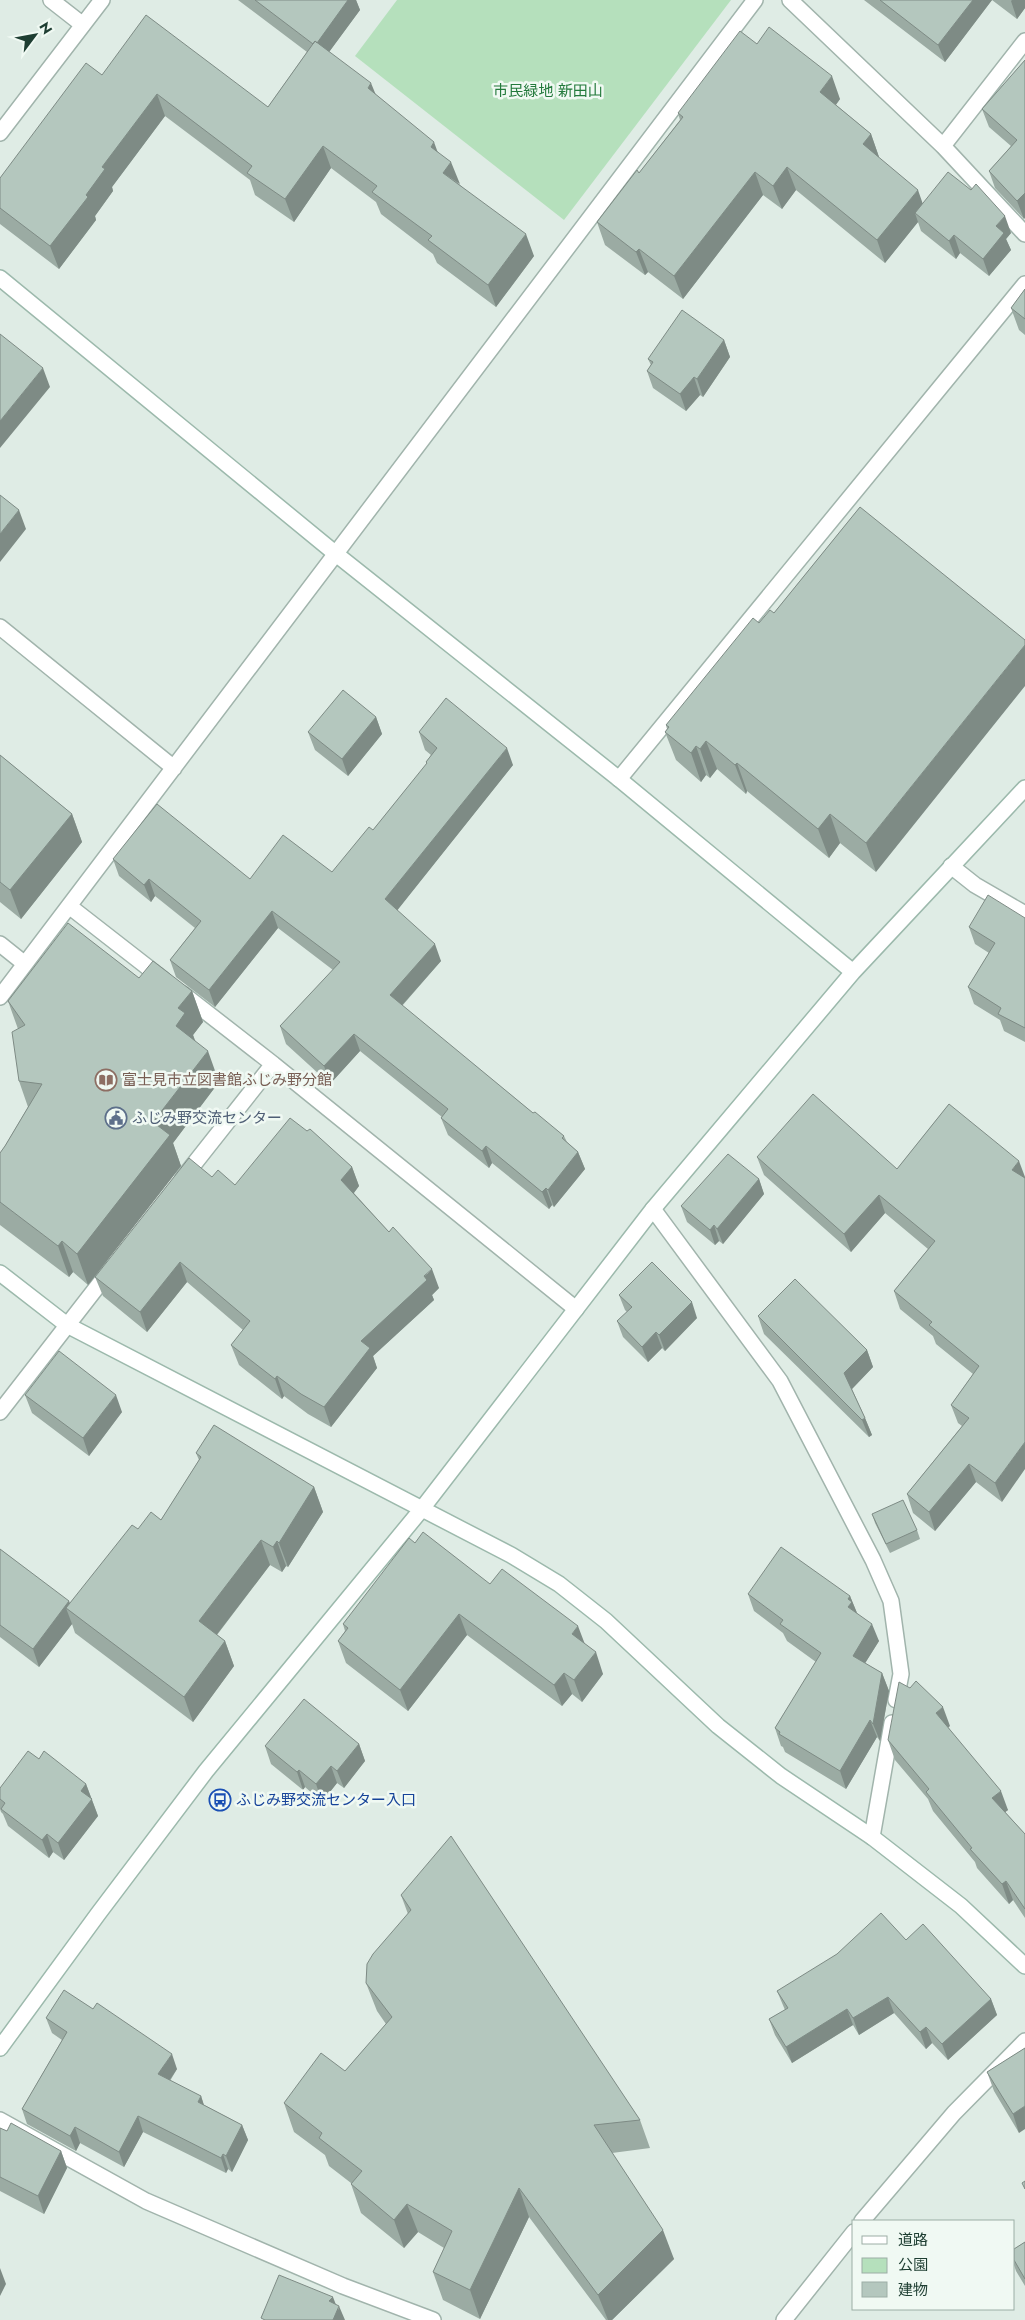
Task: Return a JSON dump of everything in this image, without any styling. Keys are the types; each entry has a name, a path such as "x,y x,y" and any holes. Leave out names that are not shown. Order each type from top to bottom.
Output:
{"street":[{"path":"51,0 83,25"},
{"path":"0,133 102,0"},
{"path":"0,997 756,0"},
{"path":"790,0 943,146 1025,234"},
{"path":"943,146 1025,42"},
{"path":"0,278 336,554 619,779 853,972"},
{"path":"619,779 1025,284"},
{"path":"0,627 174,768"},
{"path":"0,2049 98,1914 206,1771 420,1510 653,1209 853,972 1025,788"},
{"path":"951,866 975,885 1025,914"},
{"path":"69,906 273,1064 576,1309"},
{"path":"0,944 25,964"},
{"path":"175,1187 273,1064"},
{"path":"653,1209 780,1381 873,1560 891,1601 901,1674 872,1837"},
{"path":"0,1412 121,1257"},
{"path":"0,1272 67,1325 420,1510 511,1555 559,1584 606,1621 718,1726 781,1776 872,1837 961,1906 1025,1966"},
{"path":"863,2220 954,2113 1025,2041"},
{"path":"0,2120 146,2201 343,2286 433,2320"},
{"path":"784,2320 852,2235"}],"green space":[{"name":"市民緑地 新田山","path":"397,0 731,0 564,220 355,56"}],"building":[{"path":"255,0 348,0 317,43 315,41 313,44"},
{"path":"880,0 973,0 938,45"},
{"path":"146,15 268,107 315,41 371,83 368,88 434,142 431,147 451,162 443,173 526,234 488,285 428,240 432,236 372,192 377,186 323,146 285,199 247,173 252,166 157,94 102,167 105,169 86,195 88,197 50,246 0,208 0,178 86,63 102,75"},
{"path":"769,27 832,76 820,92 871,134 863,144 918,190 877,240 787,167 773,186 755,172 674,276 639,249 636,252 597,222 637,170 639,173 683,117 678,113 740,31 757,44"},
{"path":"1025,60 1025,193 1017,201 989,171 1017,140 982,109"},
{"path":"948,172 971,190 976,184 1005,216 996,226 1004,233 983,259 954,235 949,241 915,213"},
{"path":"1025,289 1025,319 1011,308"},
{"path":"682,310 724,340 697,379 694,377 680,394 647,371 653,362 648,359"},
{"path":"0,334 43,368 0,421"},
{"path":"0,495 19,510 0,534"},
{"path":"860,507 1025,640 1025,645 866,843 830,814 818,829 737,763 735,765 706,741 700,749 696,746 691,753 665,732 669,727 666,725 753,618 759,623 770,610 774,613"},
{"path":"343,690 376,717 342,759 308,732"},
{"path":"446,698 507,748 385,899 435,944 390,995 533,1113 535,1112 564,1136 562,1138 578,1152 548,1190 546,1188 542,1192 486,1146 482,1151 441,1118 448,1109 354,1034 324,1066 280,1026 340,962 272,911 209,990 170,960 201,921 149,879 144,885 113,859 157,804 250,879 283,835 332,872 369,827 373,830 437,748 419,732"},
{"path":"0,755 72,814 10,890 0,882"},
{"path":"988,895 1025,918 1025,1028 998,1014 1001,1008 968,987 995,943 969,927"},
{"name":"ふじみ野交流センター","path":"68,923 139,978 153,961 192,991 178,1008 185,1013 176,1026 208,1051 153,1122 170,1135 77,1254 62,1241 58,1246 0,1202 0,1153 42,1084 19,1081 12,1032 25,1025 8,1001"},
{"path":"813,1094 897,1169 949,1104 1019,1161 1012,1170 1025,1178 1025,1442 995,1483 969,1464 929,1512 907,1494 969,1418 951,1405 979,1366 929,1325 932,1322 894,1291 935,1241 879,1195 844,1234 757,1157"},
{"path":"290,1118 307,1131 310,1129 352,1167 341,1180 389,1232 393,1227 432,1269 424,1276 427,1280 361,1341 370,1348 324,1407 301,1394 277,1376 275,1379 231,1345 250,1321 180,1262 140,1312 95,1277 189,1158 212,1177 218,1170 235,1185"},
{"path":"728,1154 759,1179 717,1229 714,1225 710,1230 681,1206"},
{"path":"652,1262 692,1302 659,1335 656,1332 642,1347 617,1321 632,1307 619,1295"},
{"path":"795,1279 867,1350 844,1373 865,1418 862,1420 758,1316"},
{"path":"59,1351 116,1395 83,1438 25,1395"},
{"path":"214,1425 314,1487 279,1543 277,1541 273,1547 261,1540 199,1621 225,1641 184,1697 66,1608 132,1525 138,1529 151,1512 161,1520 201,1457 196,1453"},
{"path":"903,1500 917,1530 886,1544 872,1514"},
{"path":"423,1532 490,1584 502,1569 578,1626 572,1634 596,1652 574,1680 564,1673 554,1685 459,1614 400,1690 338,1641 348,1628 343,1624 409,1538 415,1543"},
{"path":"781,1547 850,1596 848,1599 852,1602 848,1607 872,1624 853,1656 882,1673 873,1724 870,1720 840,1771 779,1734 780,1732 775,1728 821,1653 780,1624 783,1620 748,1594"},
{"path":"0,1549 69,1601 33,1649 0,1625"},
{"path":"916,1681 943,1707 936,1713 1001,1791 992,1798 1025,1834 1025,1909 1006,1881 1002,1884 970,1849 972,1848 926,1792 929,1789 888,1740 899,1682 910,1688"},
{"path":"304,1699 359,1744 337,1771 331,1766 316,1784 299,1770 297,1772 265,1746"},
{"path":"28,1751 39,1759 44,1751 86,1784 81,1791 92,1799 58,1843 47,1834 42,1840 1,1809 5,1803 0,1799 0,1788"},
{"path":"451,1836 640,2120 594,2125 663,2230 598,2295 519,2188 470,2290 433,2272 452,2231 407,2204 394,2220 351,2184 362,2171 319,2138 322,2133 284,2103 321,2053 345,2071 392,2017 366,1983 367,1964 373,1954 411,1910 401,1895"},
{"path":"881,1913 906,1940 923,1924 991,1999 942,2044 926,2027 920,2032 888,1997 853,2018 847,2009 786,2047 769,2019 788,2008 777,1991 837,1954"},
{"path":"64,1990 93,2009 97,2003 172,2054 158,2074 201,2096 198,2102 242,2125 226,2156 223,2154 221,2158 138,2116 119,2152 75,2127 70,2136 22,2109 67,2032 46,2018"},
{"path":"1025,2048 1025,2106 1013,2114 987,2072"},
{"path":"11,2123 61,2151 38,2196 0,2177 0,2128 7,2131"},
{"path":"1025,2242 1025,2279 1015,2262 1015,2248"},
{"path":"279,2275 333,2297 329,2301 339,2306 333,2320 265,2320 261,2318"}],"place":[{"name":"富士見市立図書館ふじみ野分館","path":"106,1080"},
{"name":"ふじみ野交流センター","path":"116,1118"},
{"name":"ふじみ野交流センター入口","path":"220,1800"}]}
